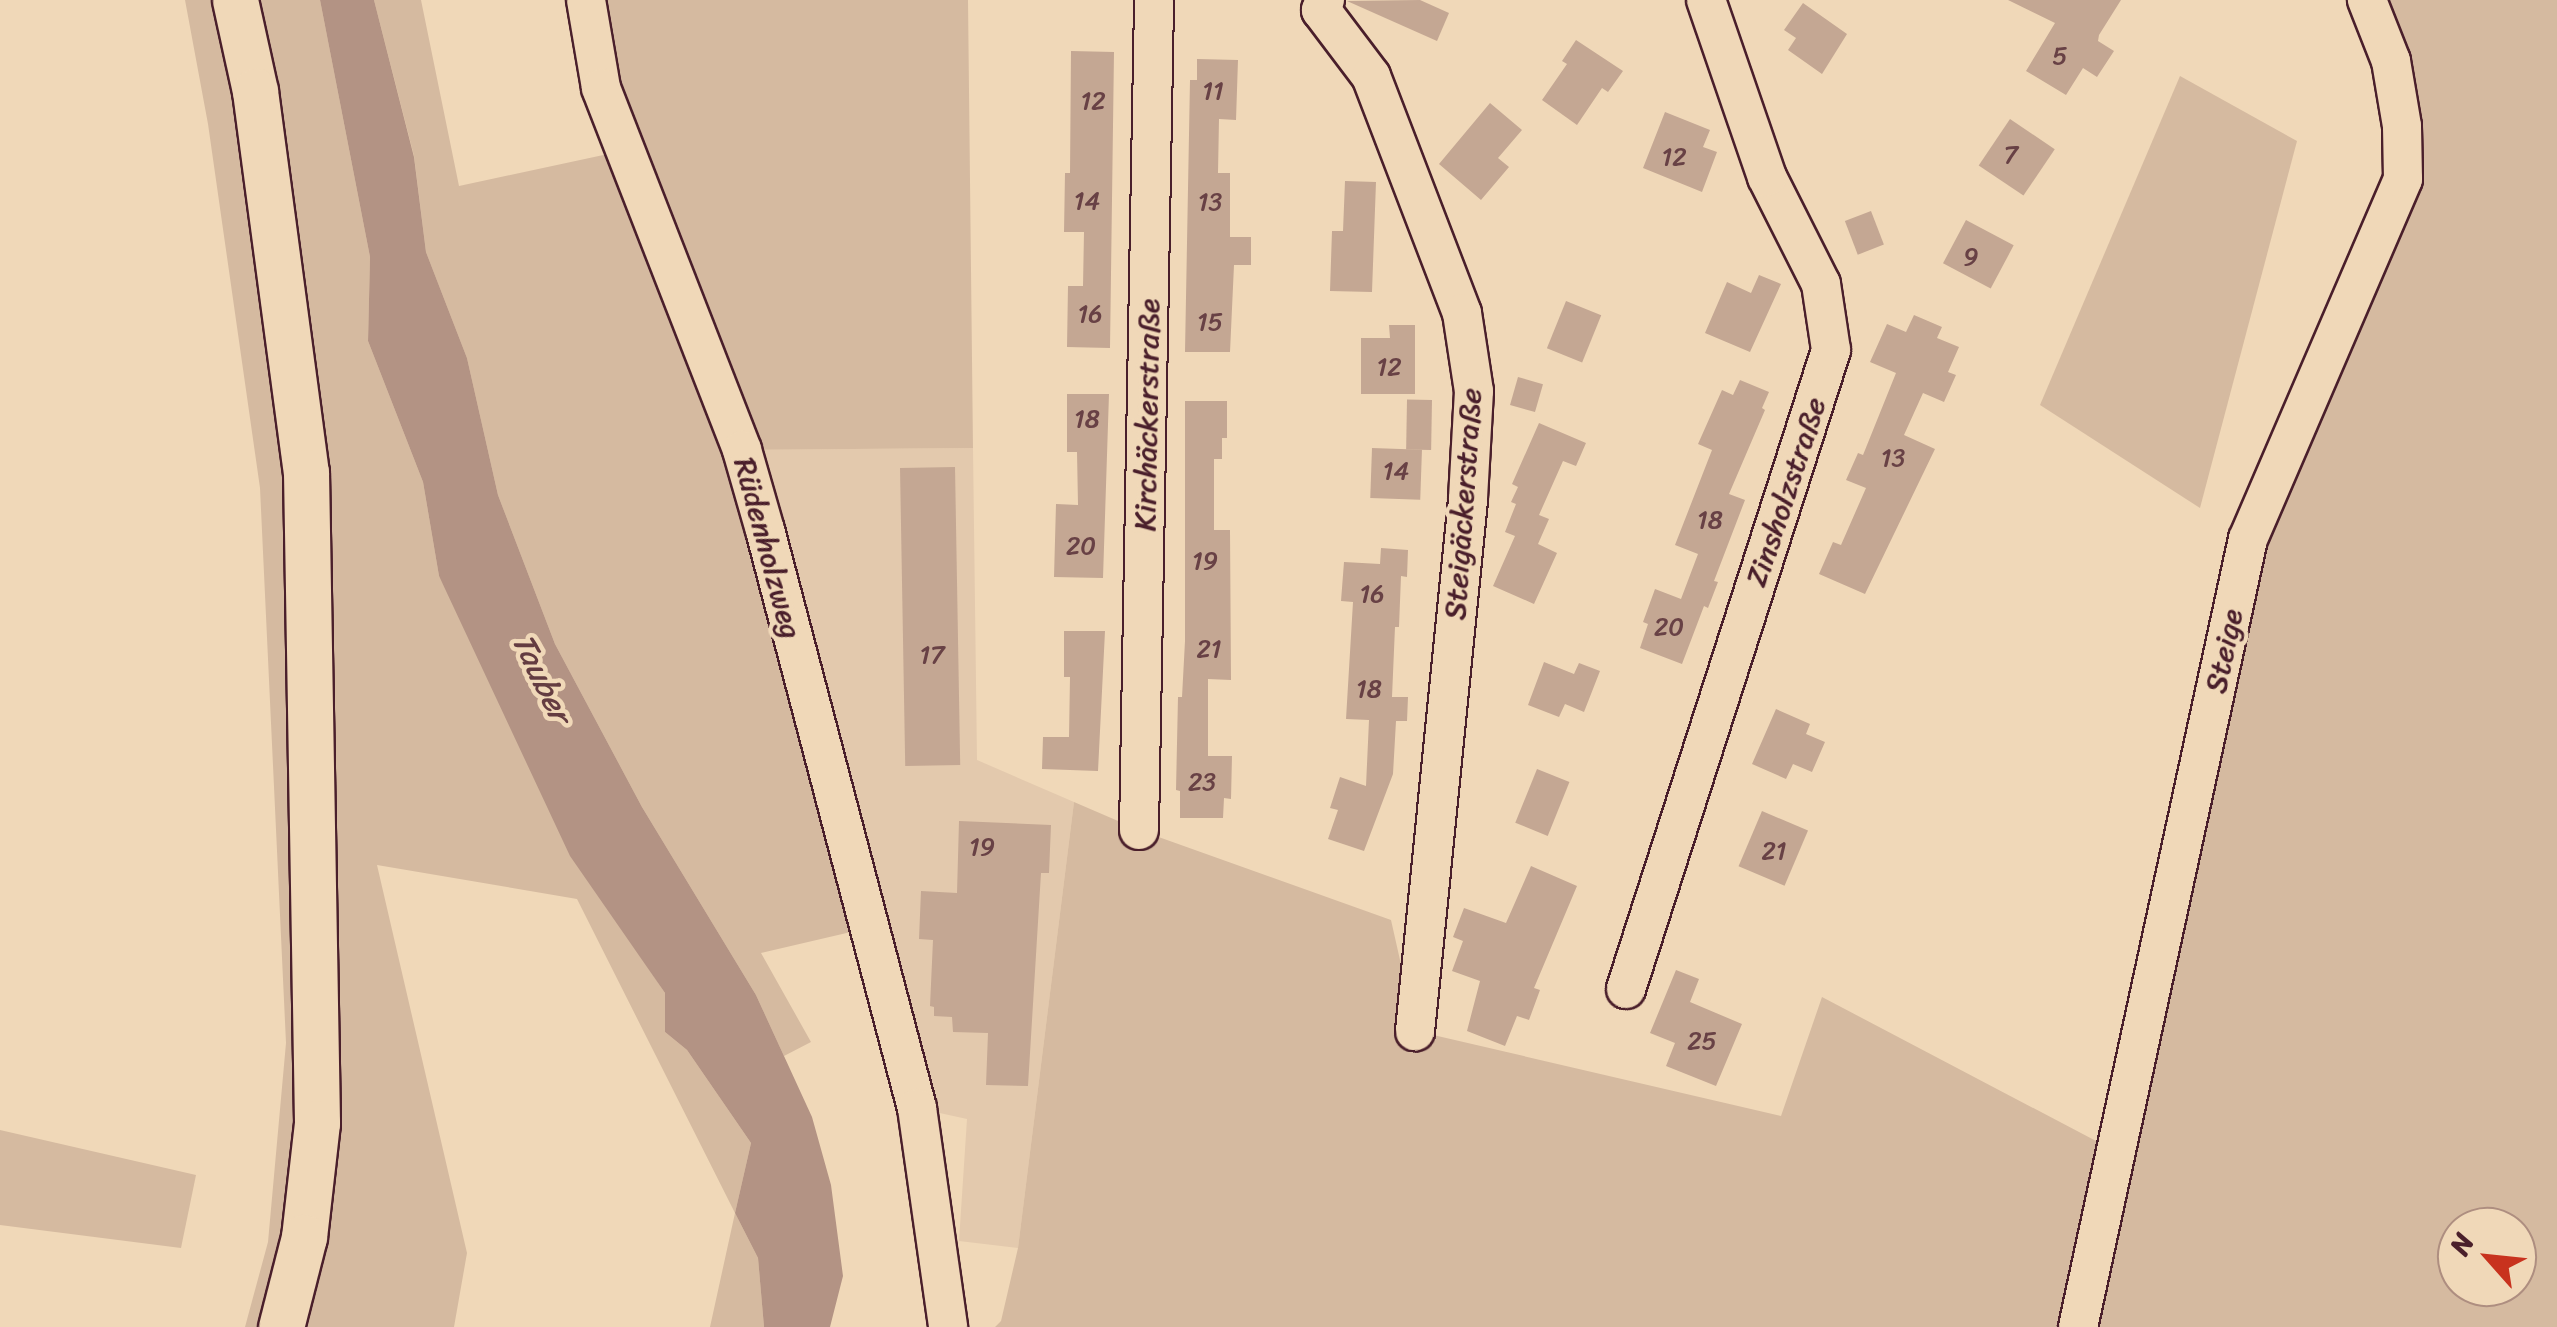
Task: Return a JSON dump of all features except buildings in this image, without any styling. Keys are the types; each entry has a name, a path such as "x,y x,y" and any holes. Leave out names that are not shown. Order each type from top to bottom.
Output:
{"main road":[{"path":"236,0 255,92 306,472 317,1123 304,1237 281,1327"}],"street":[{"name":"Rüdenholzweg","path":"586,0 601,88 622,152 742,450 917,1108 948,1327"},
{"name":"Kirchäckerstraße","path":"1139,830 1154,0"},
{"name":"Zinsholzstraße","path":"1626,989 1831,350 1821,284 1767,177 1706,0"},
{"name":"Steige","path":"2078,1327 2248,540 2403,179 2402,126 2391,61 2368,0"},
{"name":"Steigäckerstraße","path":"1315,3 1372,76 1462,313 1474,391 1468,500 1415,1032"}],"shaded area":[{"path":"185,0 320,0 370,257 368,341 423,482 439,576 641,957 665,993 665,1032 687,1050 751,1143 735,1213 577,899 377,865 467,1253 454,1327 245,1327 268,1242 286,1043 260,488 208,124"},
{"path":"374,0 421,0 459,186 622,151 586,0 968,0 973,448 743,450 868,928 761,953 811,1042 784,1056 756,995 642,807 555,644 498,495 467,358 426,252 414,156"},
{"path":"2367,0 2557,0 2557,1327 995,1327 1001,1321 1018,1248 1074,802 1139,830 1391,920 1416,1031 1781,1116 1822,997 2117,1152 2248,539 2403,179"},
{"path":"2180,76 2297,141 2200,508 2040,405"},
{"path":"973,448 977,760 1074,802 1018,1248 959,1241 967,1119 917,1108 742,450"},
{"path":"0,1130 196,1175 181,1248 0,1225"},
{"path":"735,1213 758,1258 764,1327 710,1327"}],"water":[{"name":"Tauber","path":"320,0 374,0 414,157 426,252 467,358 498,495 555,644 642,807 756,995 812,1117 831,1185 843,1276 830,1327 764,1327 758,1258 735,1213 751,1143 687,1050 665,1032 665,993 570,856 439,576 423,482 368,341 370,257"}]}
